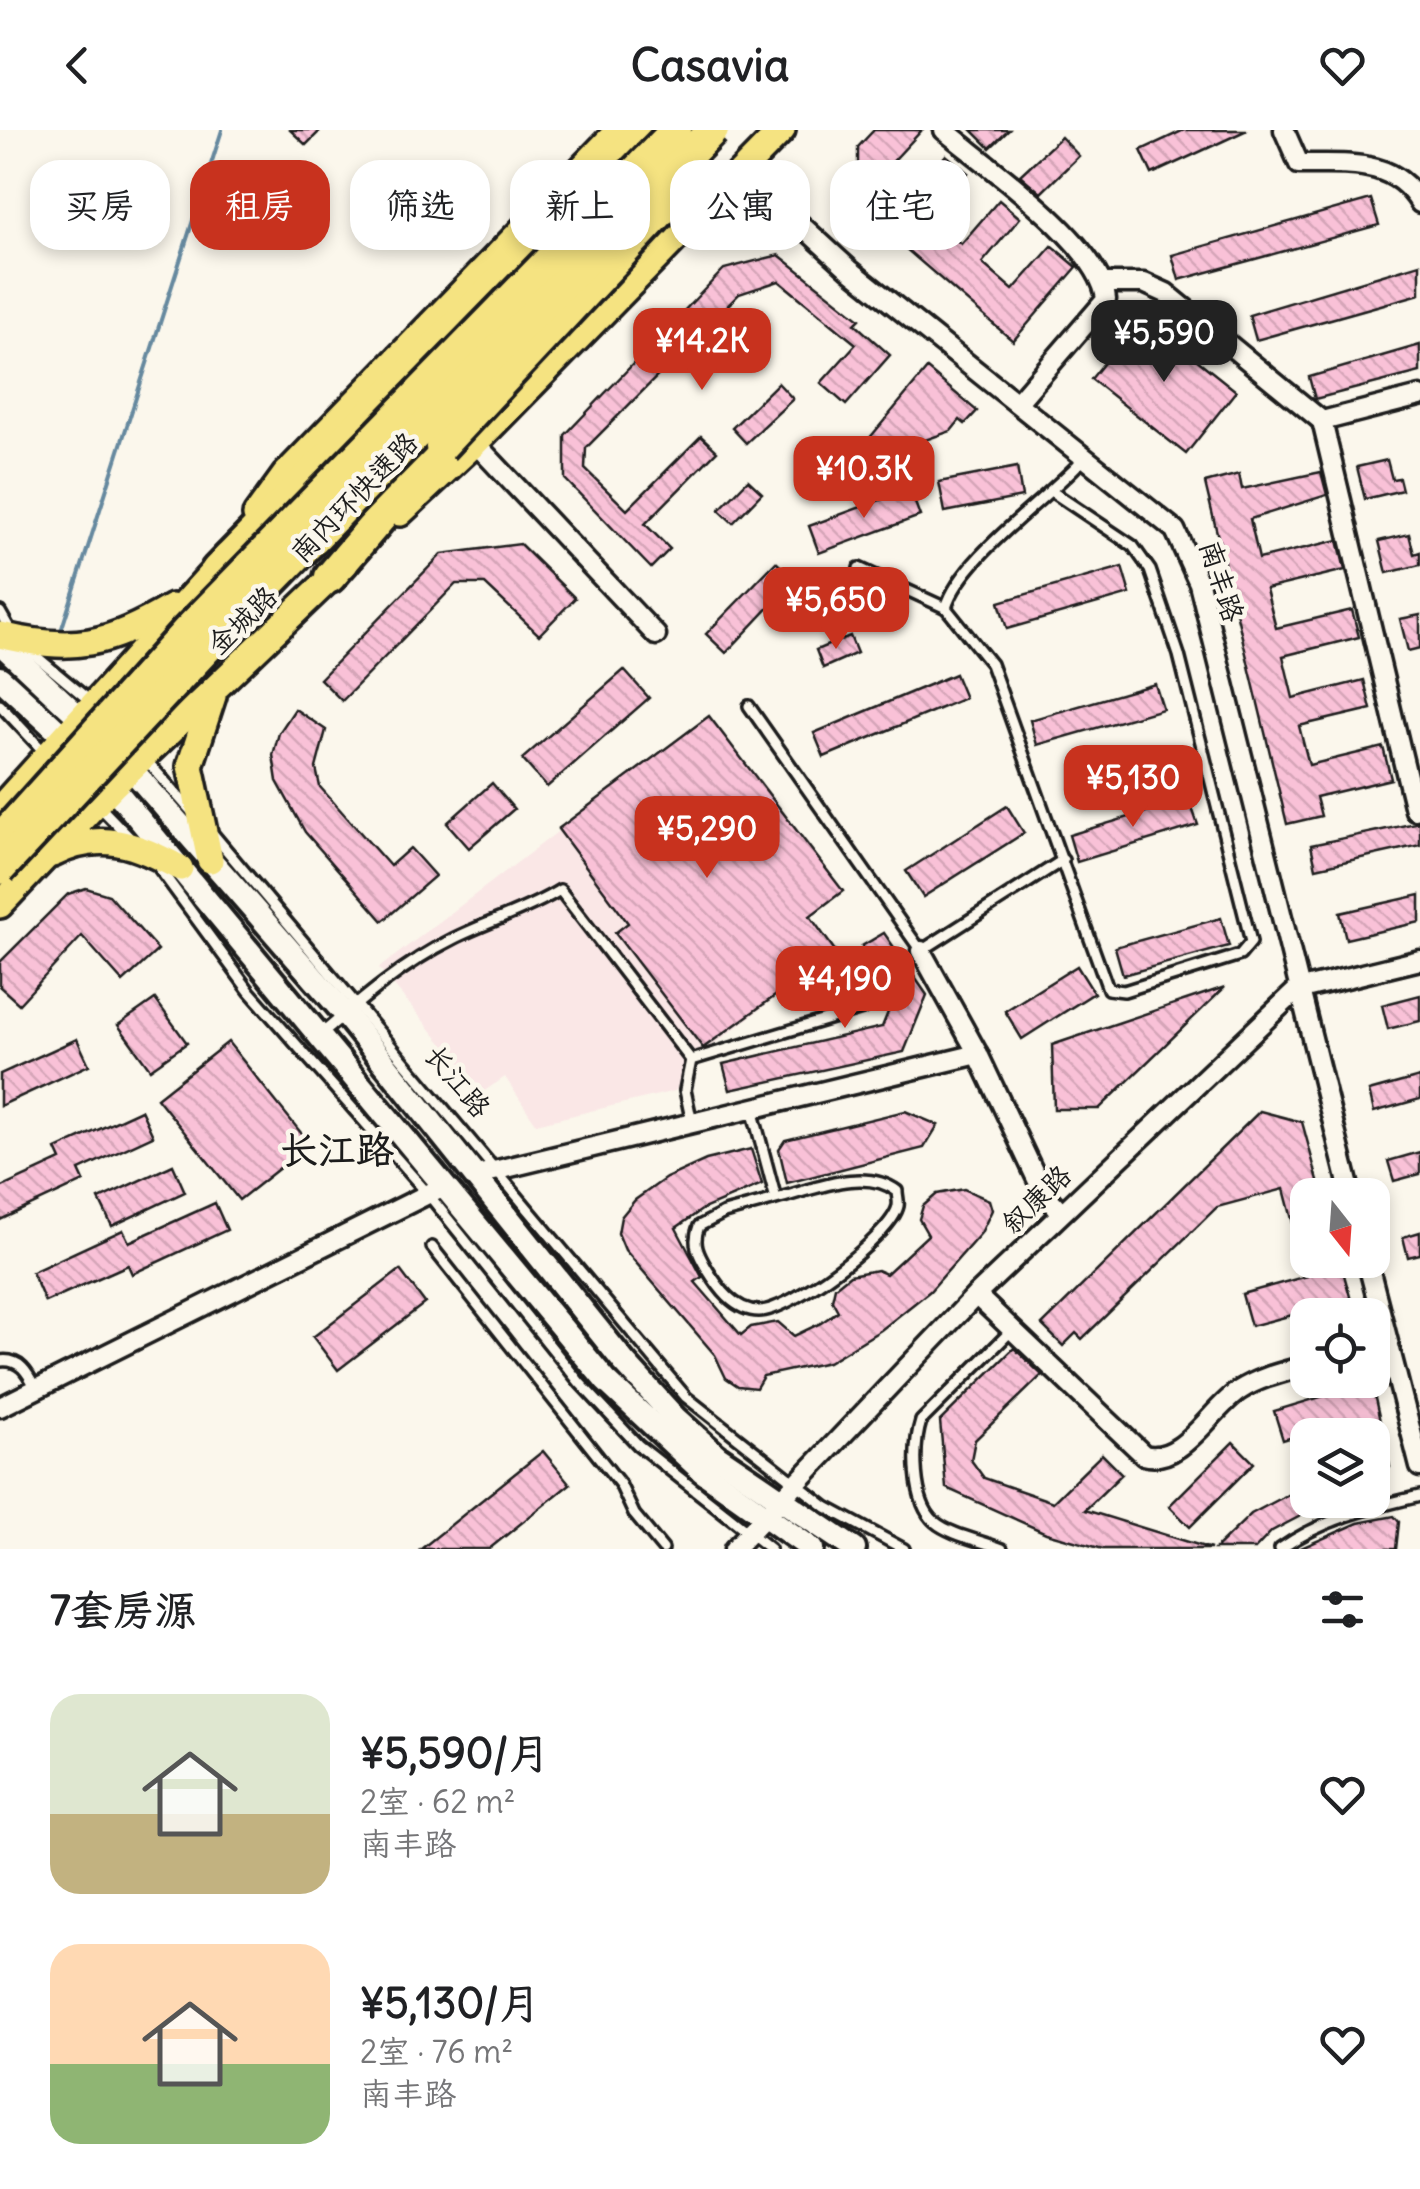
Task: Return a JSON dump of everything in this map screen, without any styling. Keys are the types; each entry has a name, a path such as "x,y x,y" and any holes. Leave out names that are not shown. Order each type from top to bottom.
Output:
{"highway":[{"path":"217,570 648,130"},
{"name":"南内环快速路","path":"0,838 186,632 676,130"},
{"name":"南内环快速路","path":"0,869 219,636 713,130"},
{"path":"330,578 441,447 734,130"}],"main road":[{"name":"金城路","path":"0,808 217,570 285,475 619,130"},
{"name":"金城路","path":"753,160 782,130"},
{"name":"金城路","path":"0,904 121,778 475,443 670,245"},
{"path":"5,639 70,647 105,641 194,595"},
{"name":"长江路","path":"5,639 70,727 210,860 350,1010 675,1418 717,1456 854,1549"},
{"name":"长江路","path":"0,678 70,727"},
{"path":"210,860 198,819 190,766 201,721 219,684"},
{"name":"长江路","path":"121,778 180,868 436,1190 606,1381 702,1470 779,1499 812,1549"},
{"path":"44,858 99,839 135,844 180,868"}],"street":[{"path":"944,130 1085,250 1105,283 1106,300 1017,403"},
{"path":"1284,130 1299,164 1369,165 1388,170 1420,203"},
{"name":"南丰路","path":"810,234 849,270 1175,530 1199,583 1347,1178"},
{"path":"1105,283 1144,283 1166,293 1322,421 1415,810 1420,809"},
{"path":"1322,421 1420,396"},
{"path":"475,443 656,636"},
{"path":"921,951 978,1054 1043,1192 1062,1212"},
{"name":"叙康路","path":"734,1549 976,1295 1298,990 1420,960"},
{"path":"483,1173 978,1054"},
{"path":"0,1407 37,1392 266,1272 436,1190"},
{"path":"976,1295 1144,1455 1154,1458 1171,1453 1237,1392 1290,1372"},
{"path":"1390,1375 1420,1467"}],"lane":[{"path":"946,608 951,591 1085,457"},
{"path":"858,568 946,608 990,664 1108,990 1124,991 1240,955 1251,942 1179,655 1150,570 1134,546 1051,491"},
{"name":"长江路","path":"0,612 5,639"},
{"name":"长江路","path":"0,705 70,727 121,778 198,819 350,1010"},
{"path":"748,706 921,951 1064,860"},
{"name":"长江路","path":"121,778 135,844 173,882 250,992 436,1190 592,1395 638,1445 770,1549"},
{"path":"318,1038 416,959 492,920 532,908 560,890 690,1060 685,1090 692,1123"},
{"path":"690,1060 862,1009"},
{"path":"752,1108 776,1200"},
{"path":"849,1181 883,1181 897,1191 898,1206 880,1236 840,1267 778,1306 758,1311 740,1306 721,1292 698,1254 694,1238 699,1226 724,1213 776,1200 849,1181"},
{"path":"432,1247 620,1484 634,1514 663,1549"},
{"path":"1002,1549 936,1523 926,1509 915,1440 922,1420 1013,1329"},
{"path":"0,1361 10,1360 28,1371 37,1392"},
{"path":"1280,1549 1308,1530 1357,1510 1420,1496"},
{"name":"长江路","path":"779,1499 826,1507 904,1549"}],"shaded area":[{"path":"709,716 843,891 810,916 836,952 705,1051 675,1091 536,1124 505,1077 483,1092 379,968"}],"building":[{"path":"290,130 321,130 306,145"},
{"path":"874,130 922,130 894,160 858,160 858,147"},
{"path":"972,130 1009,130 990,148"},
{"path":"1184,130 1247,130 1152,174 1141,150"},
{"path":"1061,137 1079,156 1041,193 1020,175"},
{"path":"1371,199 1379,225 1179,280 1172,255"},
{"path":"999,200 1020,218 982,263 1013,290 1052,246 1077,267 1013,341 907,250 970,250 970,234"},
{"path":"779,255 860,319 855,324 890,355 846,405 821,383 856,344 779,281 739,294 586,448 585,469 627,510 701,436 717,451 645,524 670,549 651,568 565,479 565,435 724,269"},
{"path":"1420,264 1420,294 1256,340 1249,315"},
{"path":"1142,316 1236,391 1186,454 1091,379"},
{"path":"1420,345 1420,372 1315,399 1309,377"},
{"path":"927,369 977,411 965,424 960,420 951,431 885,454 868,440"},
{"path":"778,383 793,399 746,443 732,428"},
{"path":"1387,460 1392,479 1399,478 1402,490 1365,499 1357,467"},
{"path":"1017,467 1022,497 945,512 939,482"},
{"path":"1321,472 1327,495 1250,519 1259,559 1338,540 1345,570 1266,589 1276,628 1352,610 1359,637 1283,656 1293,698 1364,680 1371,709 1299,726 1309,765 1383,747 1391,779 1316,797 1321,816 1287,824 1205,483 1239,474 1242,489"},
{"path":"748,480 762,493 733,523 719,510"},
{"path":"910,489 920,516 819,553 809,526"},
{"path":"1409,534 1414,554 1420,552 1420,565 1387,573 1379,541"},
{"path":"520,544 575,598 539,635 485,584 456,584 342,701 320,679 442,554"},
{"path":"776,562 795,580 726,653 706,634"},
{"path":"1122,567 1130,594 1007,629 999,602"},
{"path":"1420,615 1420,648 1408,651 1400,619"},
{"path":"850,636 857,653 823,668 816,650"},
{"path":"624,670 649,698 547,787 522,759"},
{"path":"955,674 965,698 824,757 814,733"},
{"path":"1155,684 1163,709 1037,745 1030,720"},
{"path":"295,709 326,730 316,768 320,787 390,866 410,848 435,876 383,921 305,832 277,781 273,755 279,733"},
{"path":"709,716 843,891 810,916 836,952 703,1048 615,933 628,923 558,829"},
{"path":"492,783 514,809 469,848 447,823"},
{"path":"1189,799 1198,825 1077,862 1069,835"},
{"path":"1007,806 1024,833 923,897 906,871"},
{"path":"1420,822 1420,845 1316,868 1311,845"},
{"path":"86,888 109,895 158,950 123,982 82,936 19,1004 0,987 0,962 68,894"},
{"path":"1420,895 1420,922 1346,939 1340,913"},
{"path":"1221,918 1229,946 1123,975 1115,947"},
{"path":"884,933 927,995 904,1052 730,1090 723,1064 882,1027 895,995 862,946"},
{"path":"1077,966 1094,993 1022,1039 1005,1011"},
{"path":"1225,987 1099,1109 1054,1109 1052,1045"},
{"path":"1420,995 1420,1021 1388,1029 1382,1005"},
{"path":"155,999 187,1043 150,1069 118,1025"},
{"path":"77,1039 89,1065 0,1106 0,1074"},
{"path":"228,1042 310,1144 239,1200 157,1098"},
{"path":"1420,1077 1420,1099 1374,1112 1369,1091"},
{"path":"141,1110 153,1136 79,1170 84,1181 0,1220 0,1188 61,1160 56,1149"},
{"path":"905,1111 938,1125 924,1148 787,1183 779,1149 785,1140"},
{"path":"1260,1111 1302,1122 1317,1178 1290,1178 1290,1212 1284,1189 1217,1207 1082,1339 1076,1333 1063,1346 1042,1325"},
{"path":"751,1149 762,1184 703,1209 676,1228 702,1277 695,1282 741,1335 751,1327 778,1322 794,1336 838,1311 832,1300 835,1287 850,1275 877,1270 886,1274 928,1235 919,1219 923,1206 937,1194 964,1189 989,1200 992,1210 981,1233 930,1291 881,1330 828,1362 763,1376 756,1388 738,1386 726,1378 715,1355 625,1250 618,1233 621,1217 635,1200 666,1178 706,1160"},
{"path":"1420,1152 1420,1174 1394,1181 1388,1161"},
{"path":"173,1165 185,1192 112,1226 99,1199"},
{"path":"215,1203 227,1230 132,1274 128,1265 45,1302 32,1272 123,1230 129,1242"},
{"path":"1420,1232 1420,1254 1408,1257 1403,1237"},
{"path":"400,1270 425,1303 338,1370 313,1337"},
{"path":"1300,1278 1345,1278 1350,1298 1290,1298 1290,1316 1251,1326 1242,1294"},
{"path":"1014,1348 1042,1375 975,1440 971,1460 984,1478 1053,1502 1102,1454 1122,1474 1085,1510 1211,1549 1103,1549 1046,1533 946,1488 940,1421"},
{"path":"1317,1398 1375,1398 1379,1418 1290,1418 1290,1438 1283,1440 1274,1411"},
{"path":"1233,1442 1254,1463 1190,1527 1169,1506"},
{"path":"543,1451 570,1484 489,1549 421,1549"},
{"path":"1290,1493 1290,1518 1297,1518 1272,1531 1255,1549 1215,1549 1251,1514"},
{"path":"1390,1517 1399,1522 1396,1549 1299,1549 1358,1523"}],"waterway":[{"path":"61,631 222,130"}],"district":[{"name":"长江路","path":"337,1150"}]}
